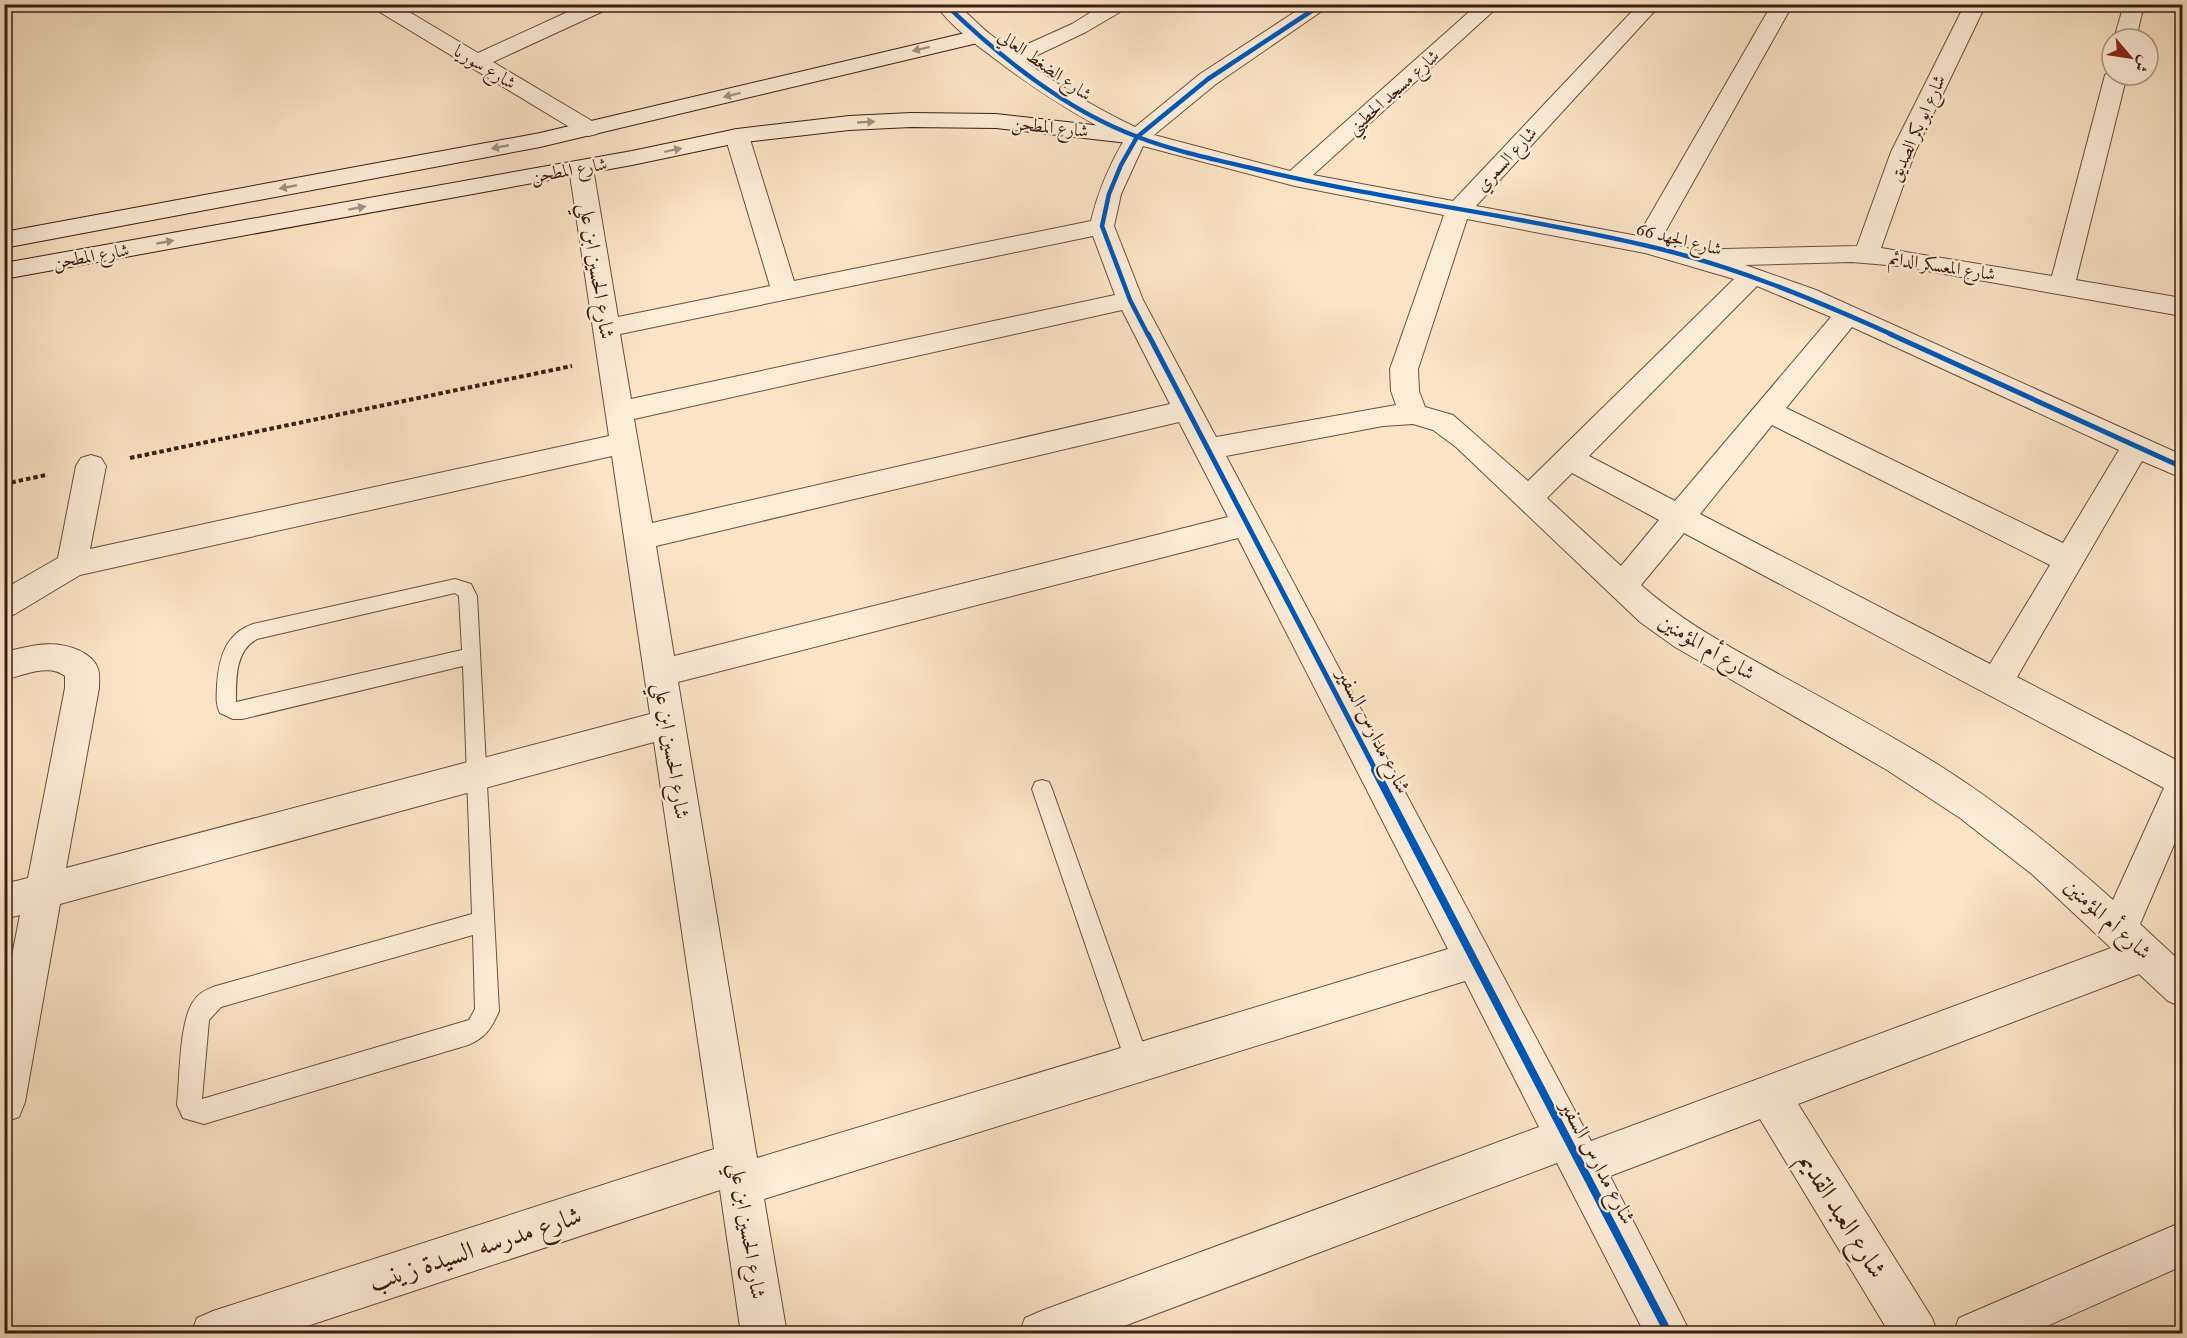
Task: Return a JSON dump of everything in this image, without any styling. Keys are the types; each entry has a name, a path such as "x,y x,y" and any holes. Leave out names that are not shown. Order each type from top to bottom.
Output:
{"street":[{"name":"شارع سوريا","path":"380,4 589,129"},
{"path":"476,62 603,4"},
{"name":"شارع الضغط العالي","path":"945,4 978,36 1045,87 1087,113 1137,137"},
{"path":"1010,60 1079,28 1120,4"},
{"path":"608,343 784,291 1102,226 1109,194 1120,165 1137,137 1208,79 1322,4"},
{"name":"شارع مسجد الحطيني","path":"1295,179 1491,4"},
{"name":"شارع السمري","path":"1413,414 1405,391 1404,369 1458,210 1651,4"},
{"path":"1645,245 1783,4"},
{"name":"شارع ابو بكر الصديق","path":"1866,255 1903,152 1976,4"},
{"path":"2128,27 2133,4"},
{"name":"شارع المطحن","path":"4,240 540,140 978,36"},
{"path":"2062,286 2113,87"},
{"name":"شارع المطحن","path":"4,271 581,168 737,136 849,123 911,120 996,121 1137,137"},
{"path":"619,122 629,130 634,140 635,149 632,158"},
{"path":"737,136 784,291"},
{"name":"شارع الجهد 66","path":"1137,137 1295,179 1645,245 1699,258 1753,275 1848,315 2182,467"},
{"path":"540,140 539,159 547,174"},
{"name":"شارع الحسين ابن علي","path":"581,168 764,1334"},
{"name":"شارع مدارس السفير","path":"1102,226 1130,300 1669,1334"},
{"name":"شارع المعسكر الدائم","path":"1699,258 1866,255 1899,258 2182,307"},
{"path":"1528,499 1753,275"},
{"path":"8,598 72,565 1130,300"},
{"path":"1621,587 1848,315"},
{"path":"639,538 1188,410"},
{"path":"1768,411 2069,560"},
{"name":"شارع أم المؤمنين","path":"1208,449 1383,416 1413,414 1443,422 1466,440 1651,613 1686,638 1889,753 1973,807 2046,863 2182,988"},
{"path":"1997,682 2136,446"},
{"path":"1569,459 2182,780"},
{"path":"72,565 91,466"},
{"path":"660,674 1247,524"},
{"path":"4,666 48,656 70,658 82,670 82,688 4,1102"},
{"path":"4,902 668,724"},
{"path":"1063,1330 1574,1152 1769,1096 2132,941 2182,787"},
{"name":"شارع مدرسه السيدة زينب","path":"213,1334 739,1174 1138,1063 1474,960"},
{"name":"شارع العبد القديم","path":"1769,1096 1916,1334"},
{"path":"1975,1334 2182,1244"}],"lane":[{"path":"472,656 242,711 233,711 227,707 226,701 231,651 235,643 243,636 444,587 455,586 464,589 468,596 472,656 487,1011 477,1028 204,1112 192,1109 189,1105 197,1020 206,1003 216,997 483,921"},
{"path":"1042,789 1138,1063"}],"path":[{"path":"4,484 91,466 608,343"}],"cycle path":[{"path":"945,4 978,36 1045,87 1087,113 1137,137 1295,179 1645,245 1727,268 1807,296 2182,467"},
{"path":"1322,4 1208,79 1137,137 1121,165 1109,194 1102,226 1130,300 1669,1334"}]}
